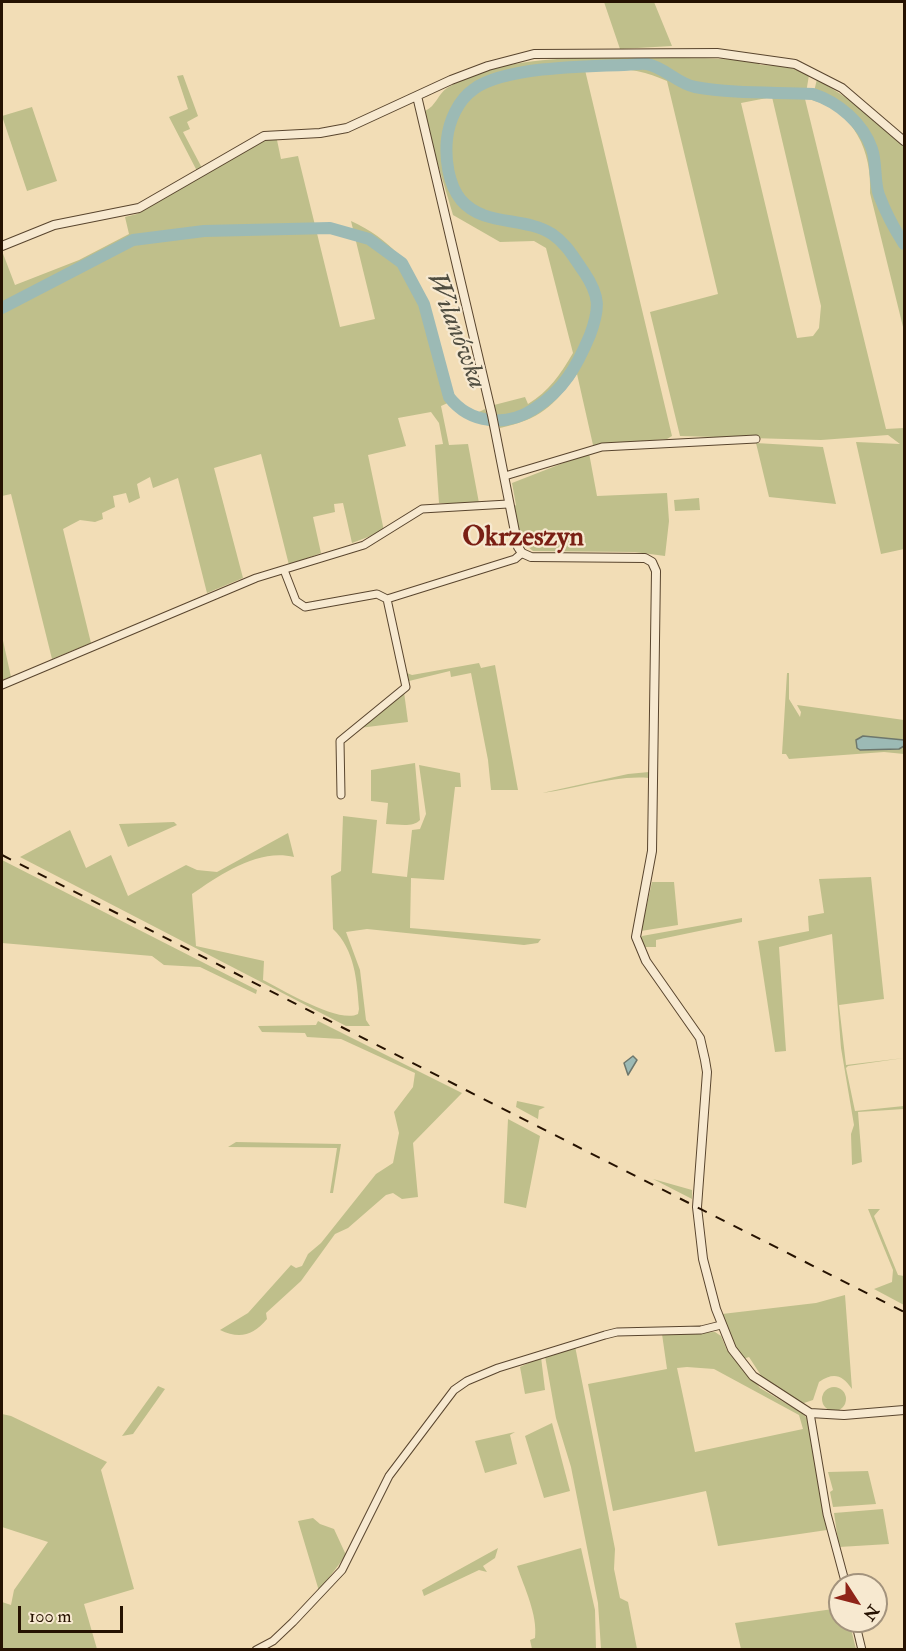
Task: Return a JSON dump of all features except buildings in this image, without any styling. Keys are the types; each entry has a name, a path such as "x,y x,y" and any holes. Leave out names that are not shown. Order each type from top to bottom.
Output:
{"street":[{"path":"2,246 54,225 139,208 264,136 320,133 347,128 488,66 534,54 717,53 778,60 810,70 842,88 904,141"},
{"path":"417,96 494,424 514,536 522,553 531,557 645,558 652,562 656,571 652,851 636,938 641,953 700,1038 707,1072 697,1207 703,1258 722,1325 732,1349 753,1376 810,1413 844,1415 904,1410"},
{"path":"505,476 602,447 756,439"},
{"path":"2,685 206,597 364,545 429,507 508,504"},
{"path":"284,570 296,601 303,606 377,594 387,598 515,559 522,553"},
{"path":"341,795 338,746 340,741 406,687 387,598"},
{"path":"256,1650 273,1641 342,1570 389,1476 447,1398 460,1385 498,1368 617,1332 700,1330 722,1325"},
{"path":"810,1413 827,1514 843,1573"},
{"path":"857,1633 861,1650"}],"green space":[{"path":"604,2 654,2 672,46 620,49"},
{"path":"587,57 737,60 758,62 760,65 786,66 809,75 805,99 886,429 904,428 904,549 881,554 856,442 900,444 888,435 821,440 680,436 650,312 718,294 667,81 637,71 606,68 585,70 672,436 667,439 593,445 577,374 545,410 526,420 500,428 494,405 525,397 528,404 554,382 573,353 546,248 534,241 500,242 453,215 433,148 425,111 447,88 480,73 533,61","holes":["772,97 821,306 819,328 813,336 797,338 741,103"]},
{"path":"183,75 198,116 187,122 190,129 183,132 202,168 197,171 169,117 188,109 177,76"},
{"path":"817,79 856,104 904,147 904,331 870,193 868,163 864,149 850,124 827,106 812,100"},
{"path":"32,107 57,181 27,191 2,116"},
{"path":"270,139 277,140 281,159 298,156 340,327 375,319 351,221 377,236 397,253 412,273 431,317 454,394 464,406 477,413 485,409 490,426 467,418 450,402 441,406 449,445 468,444 479,503 439,503 435,445 443,444 439,423 431,412 398,418 406,446 368,455 384,531 352,543 343,503 334,504 335,512 313,517 321,553 289,565 261,454 214,468 243,578 207,593 178,478 153,488 150,477 137,484 140,498 129,503 126,493 113,496 115,507 102,513 103,519 95,522 80,520 63,529 91,643 52,659 11,494 2,496 2,251 15,285 79,260 129,234 125,217 137,214 260,142"},
{"path":"756,443 823,447 836,504 769,497"},
{"path":"589,453 597,496 667,493 669,521 665,556 635,552 533,551 523,543 513,507 516,505 512,483"},
{"path":"699,498 700,510 675,511 674,500"},
{"path":"2,636 11,677 2,681"},
{"path":"479,663 481,668 495,665 518,790 491,790 488,760 471,673 451,677 450,671 409,681 407,673 412,675"},
{"path":"787,673 789,673 789,699 800,717 801,712 797,705 904,720 904,754 884,752 789,759 786,754 782,754"},
{"path":"404,692 408,722 359,728"},
{"path":"415,763 420,820 409,825 386,824 388,803 371,801 371,770"},
{"path":"419,765 460,773 461,787 455,787 444,880 411,878 410,928 541,939 538,943 524,945 367,929 346,932 360,970 366,1020 370,1026 346,1026 20,857 70,830 86,868 111,855 128,896 186,865 197,870 217,872 288,833 294,857 280,855 253,860 227,872 192,894 196,946 264,961 263,980 325,1010 349,1016 358,1014 354,966 346,946 333,929 331,876 341,871 343,816 377,820 372,873 407,877 412,830 420,829 426,814"},
{"path":"649,772 649,778 609,780 542,793 628,774"},
{"path":"174,822 177,825 128,847 119,824"},
{"path":"2,860 257,990 256,994 200,967 164,965 152,956 2,943"},
{"path":"871,877 884,999 839,1005 846,1065 904,1058 846,1068 855,1111 904,1106 904,1109 858,1112 862,1162 852,1165 851,1134 854,1125 841,1048 832,934 779,947 786,1051 775,1052 758,941 809,931 808,916 824,913 819,879"},
{"path":"652,882 674,882 678,925 641,931"},
{"path":"742,918 742,922 656,940 656,947 644,947 640,939 642,936"},
{"path":"318,1021 462,1093 413,1143 418,1197 402,1199 393,1193 386,1195 348,1228 335,1234 301,1281 266,1313 267,1319 262,1325 245,1334 227,1333 220,1330 248,1313 291,1265 296,1268 302,1266 308,1254 321,1243 376,1174 393,1163 399,1133 394,1112 413,1087 415,1073 341,1039 307,1037 305,1033 262,1032 258,1026 316,1025"},
{"path":"517,1101 545,1107 539,1110 538,1119 516,1107"},
{"path":"508,1119 540,1136 526,1208 504,1203"},
{"path":"236,1142 341,1144 333,1193 330,1193 337,1148 228,1147"},
{"path":"653,1179 692,1190 692,1199"},
{"path":"868,1209 880,1209 874,1216 898,1275 904,1276 904,1305 874,1289 892,1282 893,1270"},
{"path":"845,1295 852,1389 841,1378 829,1377 819,1382 813,1400 801,1404 762,1377 749,1357 743,1359 729,1334 722,1314 816,1303"},
{"path":"715,1332 721,1336 727,1350 760,1388 807,1418 827,1530 718,1546 706,1491 613,1511 588,1384 667,1369 662,1334","holes":["677,1368 714,1369 799,1415 803,1429 695,1452"]},
{"path":"575,1346 615,1549 614,1569 620,1598 628,1602 637,1649 601,1649 598,1603 571,1467 556,1418 545,1356"},
{"path":"541,1357 545,1390 525,1394 520,1367"},
{"path":"158,1386 165,1389 133,1434 122,1436"},
{"path":"834,1387 842,1391 846,1399 842,1407 834,1411 826,1407 822,1399 826,1391"},
{"path":"2,1414 11,1416 107,1462 101,1470 134,1589 84,1604 97,1649 2,1649 2,1602 11,1605 14,1590 48,1542 2,1527"},
{"path":"552,1423 570,1491 544,1498 525,1436"},
{"path":"515,1432 510,1435 517,1464 485,1473 475,1441"},
{"path":"868,1471 876,1504 833,1507 830,1492 833,1490 828,1472"},
{"path":"883,1509 889,1544 839,1547 834,1513"},
{"path":"313,1518 320,1524 334,1529 346,1555 319,1591 298,1521"},
{"path":"498,1548 495,1558 483,1566 487,1572 479,1570 424,1596 422,1590"},
{"path":"581,1548 595,1610 596,1649 532,1649 530,1640 535,1638 534,1620 530,1601 517,1566"},
{"path":"828,1610 828,1633 852,1633 856,1649 741,1649 735,1623"}],"water":[{"path":"863,736 904,740 904,746 899,749 860,750 857,748 856,740"},
{"path":"633,1056 637,1060 628,1075 624,1063"}],"waterway":[{"name":"Wilanówka","path":"2,308 133,240 204,231 330,228 369,239 402,263 424,304 449,397 458,406 467,413 489,420 512,419 523,415 554,394 574,367 593,326 597,310 596,295 573,256 552,234 541,228 481,214 461,200 448,171 447,139 455,111 474,89 505,76 568,67 647,64 695,87 739,92 813,94 832,102 856,122 868,139 874,155 879,195 904,244"}],"railway":[{"path":"2,855 904,1312"}],"district":[{"name":"Okrzeszyn","path":"523,539"}]}
